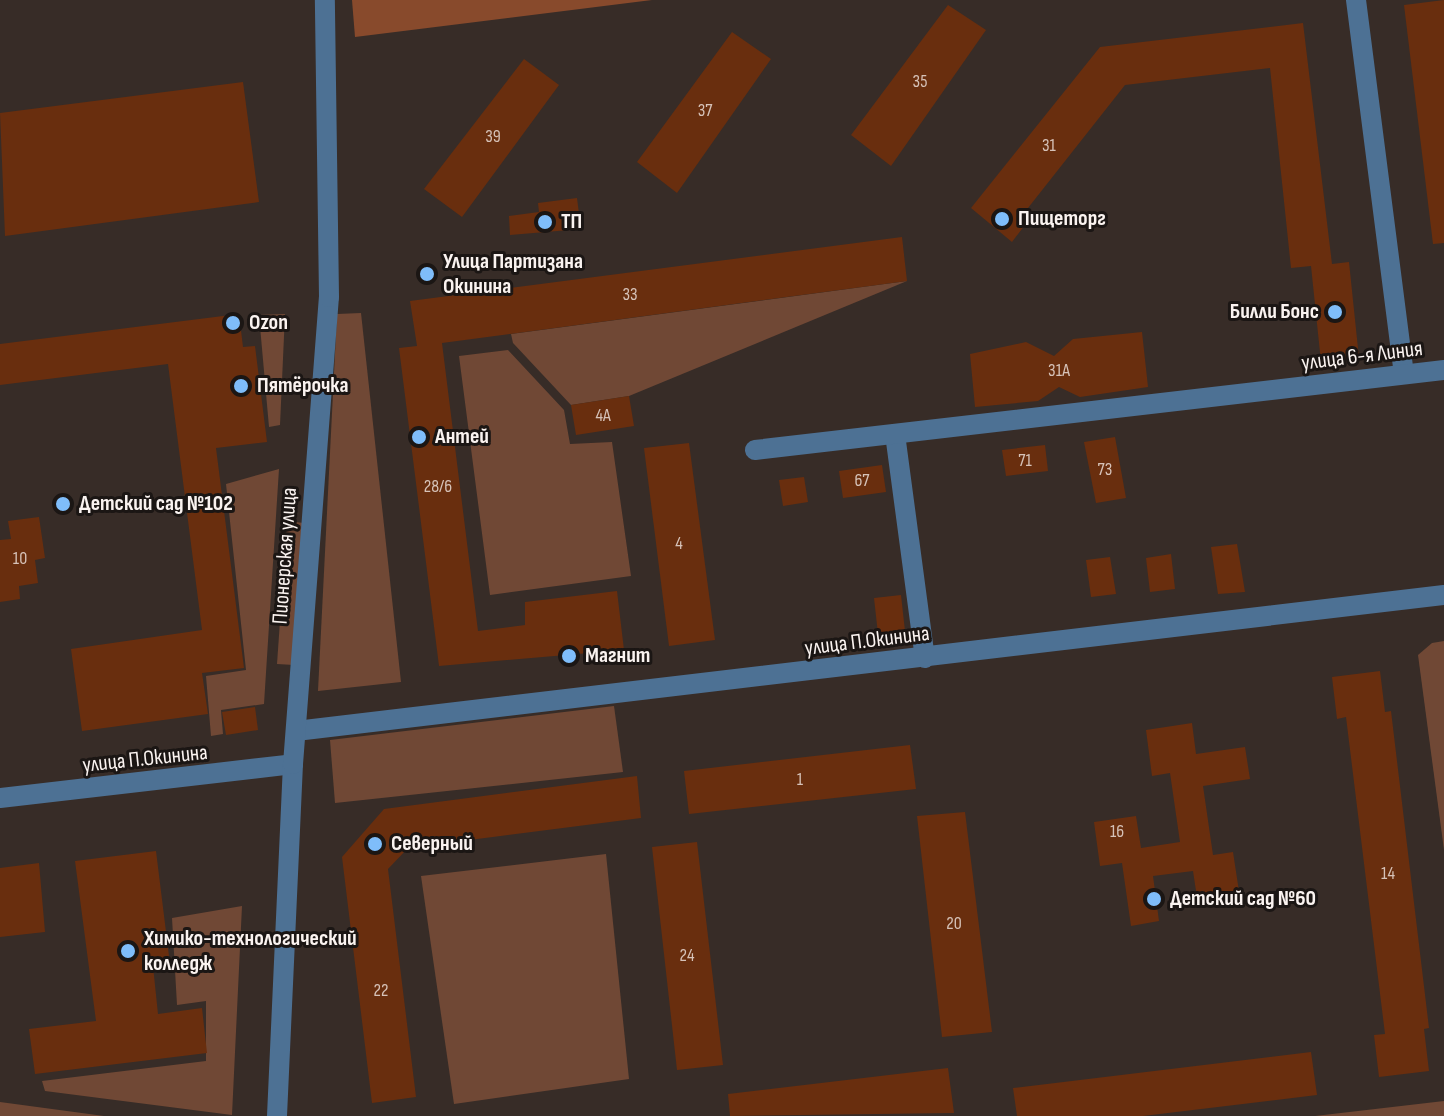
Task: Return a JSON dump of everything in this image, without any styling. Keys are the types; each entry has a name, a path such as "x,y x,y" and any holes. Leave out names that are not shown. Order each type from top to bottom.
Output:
{"street":[{"name":"Пионерская улица","path":"277,1116 293,764 329,297 325,0"},
{"path":"1356,0 1404,374"},
{"name":"улица 6-я Линия","path":"755,450 1444,370"},
{"path":"895,434 925,658"},
{"name":"улица П.Окинина","path":"296,731 1444,595"},
{"name":"улица П.Окинина","path":"0,798 293,764"}],"shaded area":[{"path":"352,0 652,0 355,37"},
{"path":"907,281 629,396 571,405 513,343 511,334"},
{"path":"361,313 401,682 318,691 337,314"},
{"path":"285,314 280,425 269,427 259,315"},
{"path":"508,350 564,410 570,444 612,442 631,576 490,595 459,356"},
{"path":"279,469 264,704 221,710 223,734 211,736 206,676 246,670 226,484"},
{"path":"287,521 304,523 294,665 277,664"},
{"path":"1444,641 1444,850 1418,655 1432,643"},
{"path":"614,706 623,772 335,803 330,740"},
{"path":"606,854 629,1079 454,1104 421,876"},
{"path":"242,906 232,1115 45,1091 42,1081 206,1061 206,1001 177,1005 172,918"},
{"path":"1444,1101 1444,1116 1315,1116"},
{"path":"0,1102 104,1116 0,1116"}],"building":[{"path":"1444,0 1444,243 1433,244 1404,5"},
{"path":"948,5 986,30 891,166 851,135"},
{"path":"1303,23 1332,264 1349,262 1359,358 1321,362 1311,266 1291,268 1270,68 1125,85 1028,208 1034,213 1012,242 971,208 1100,47"},
{"path":"732,32 771,59 677,193 637,162"},
{"path":"524,59 559,85 462,217 424,189"},
{"path":"243,82 259,202 5,236 0,113"},
{"name":"ТП","path":"577,198 581,229 510,235 509,216 539,212 538,203"},
{"path":"902,237 907,281 442,343 478,631 525,625 525,602 617,591 624,650 439,666 399,348 417,346 410,301"},
{"path":"239,314 243,347 255,346 267,442 216,448 244,668 202,673 208,714 82,731 71,649 202,630 168,364 0,385 0,344"},
{"path":"1142,332 1148,387 1080,397 1059,387 1038,401 975,407 970,354 1026,342 1054,356 1073,339"},
{"path":"629,396 634,426 576,435 571,405"},
{"path":"1115,437 1126,498 1096,503 1084,442"},
{"path":"689,443 715,640 669,646 644,448"},
{"path":"1045,445 1048,471 1006,476 1002,450"},
{"path":"882,465 886,492 843,498 839,471"},
{"path":"804,477 808,502 783,506 779,480"},
{"path":"39,517 45,558 35,560 38,583 19,586 20,599 0,602 0,540 11,539 8,521"},
{"path":"1237,544 1245,592 1218,594 1211,547"},
{"path":"1171,554 1175,589 1150,592 1146,558"},
{"path":"1110,557 1116,594 1091,597 1086,560"},
{"path":"901,595 905,631 878,634 874,598"},
{"path":"1380,671 1385,712 1391,711 1429,1028 1424,1029 1429,1071 1379,1077 1374,1035 1385,1034 1346,717 1337,719 1332,677"},
{"path":"255,707 258,730 226,735 222,712"},
{"path":"1192,723 1196,754 1245,747 1250,779 1203,786 1213,855 1233,852 1240,898 1198,904 1193,871 1153,876 1159,921 1131,926 1122,863 1100,866 1094,822 1136,816 1141,848 1180,842 1170,773 1152,776 1146,730"},
{"path":"910,745 916,789 689,814 684,771"},
{"path":"637,776 641,818 408,848 388,869 416,1097 372,1103 342,857 384,809"},
{"path":"965,812 992,1032 942,1037 917,816"},
{"path":"697,842 723,1065 677,1070 652,847"},
{"name":"Химико-технологический колледж","path":"156,851 170,964 153,966 158,1014 202,1008 207,1053 35,1074 29,1029 96,1021 75,861"},
{"path":"39,863 45,932 0,937 0,868"},
{"path":"1311,1052 1317,1095 1143,1116 1017,1116 1013,1088"},
{"path":"948,1068 954,1113 730,1116 728,1094"}],"place":[{"name":"Пищеторг","path":"1002,219"},
{"name":"ТП","path":"545,222"},
{"name":"Улица Партизана Окинина","path":"427,274"},
{"name":"Билли Бонс","path":"1335,312"},
{"name":"Ozon","path":"233,323"},
{"name":"Пятёрочка","path":"241,386"},
{"name":"Антей","path":"419,437"},
{"name":"Детский сад №102","path":"63,504"},
{"name":"Магнит","path":"569,656"},
{"name":"Северный","path":"375,844"},
{"name":"Детский сад №60","path":"1154,899"},
{"name":"Химико-технологический колледж","path":"128,951"}]}
